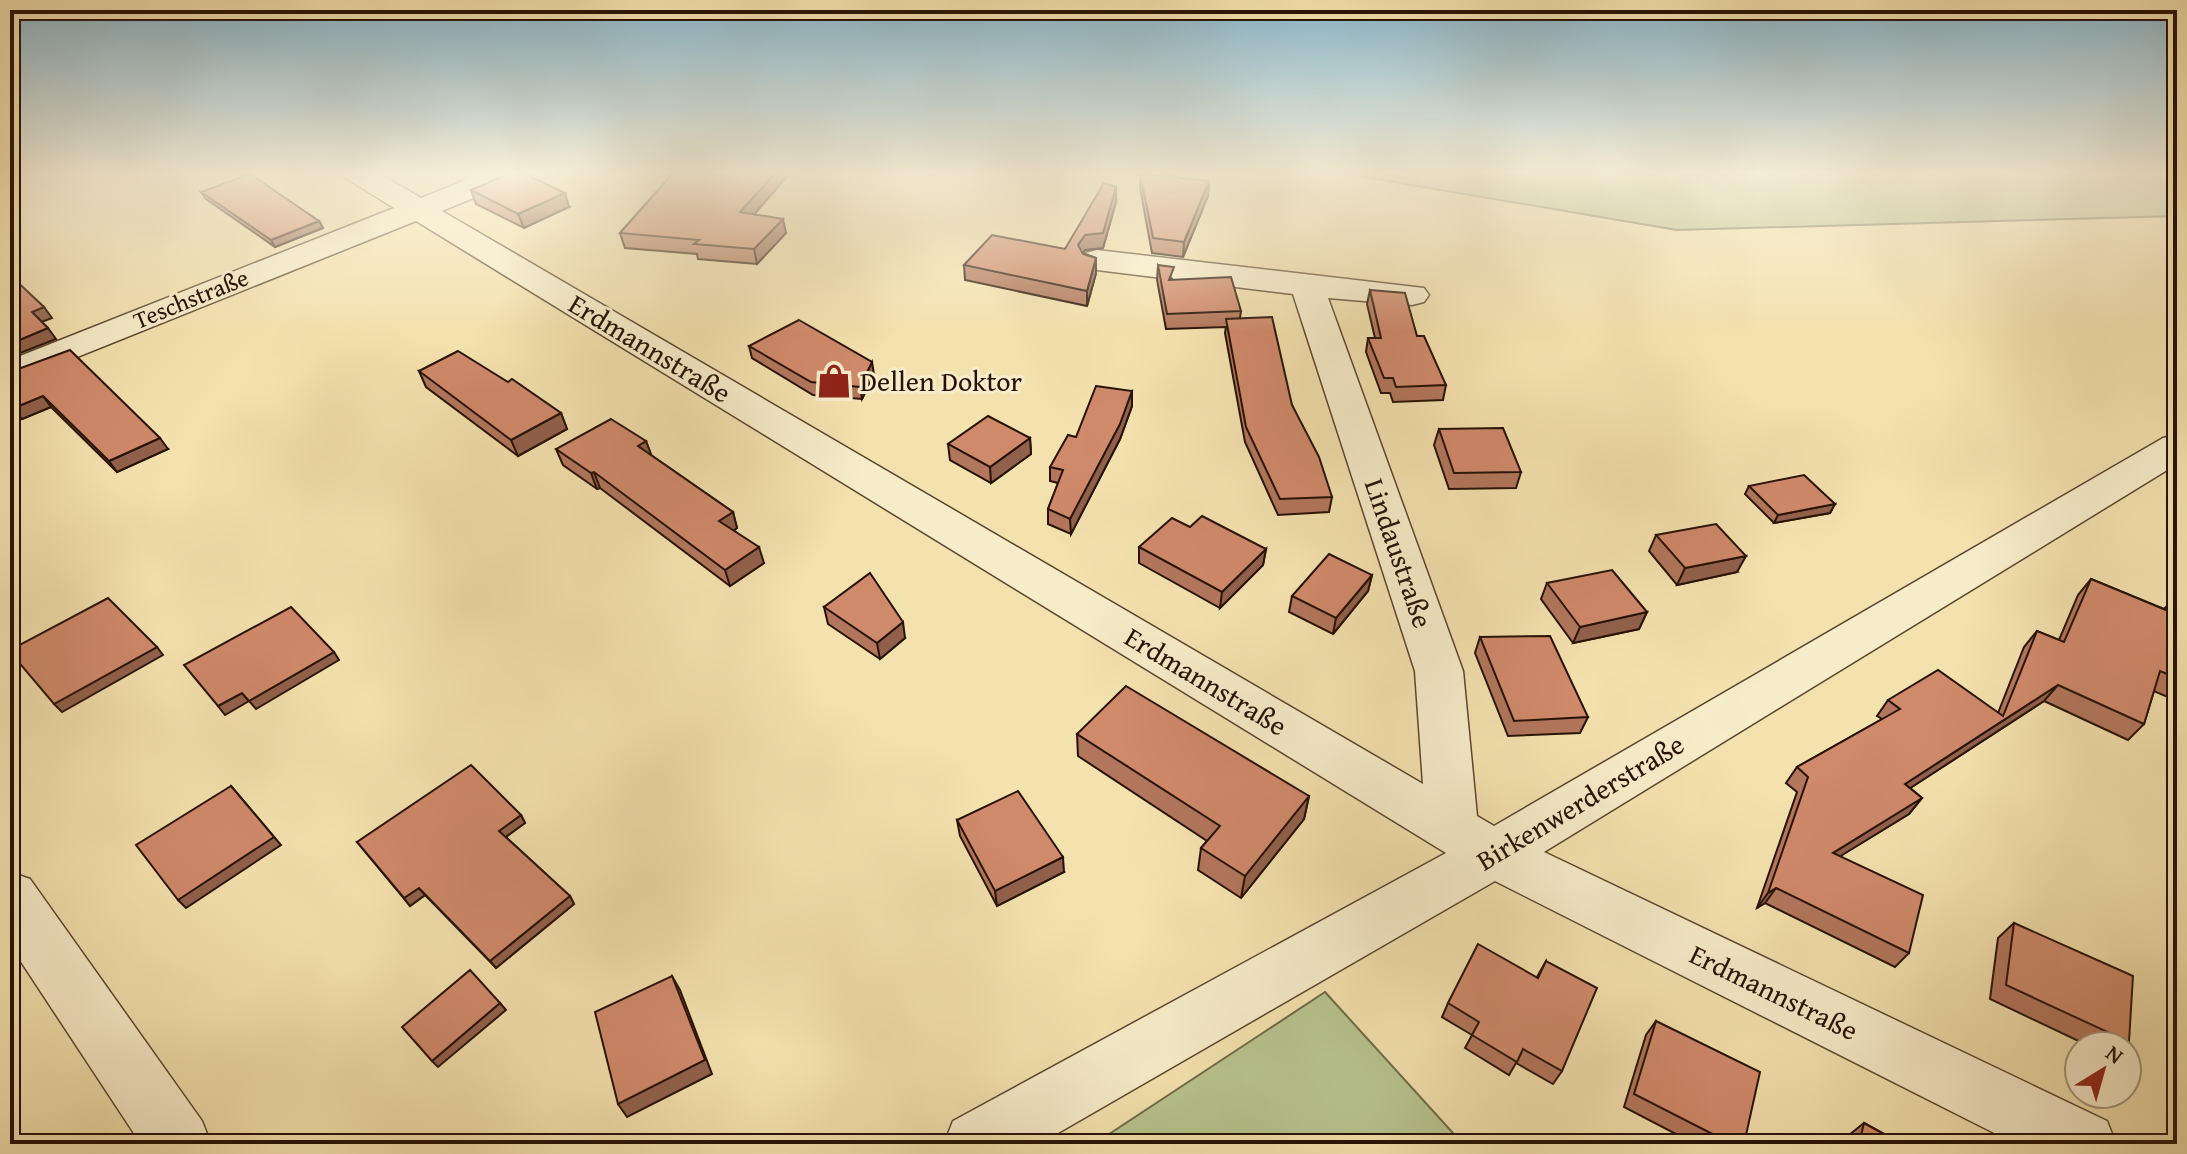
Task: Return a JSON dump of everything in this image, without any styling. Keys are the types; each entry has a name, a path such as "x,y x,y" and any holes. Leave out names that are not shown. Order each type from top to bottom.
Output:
{"street":[{"name":"Teschstraße","path":"10,373 378,225"},
{"name":"Erdmannstraße","path":"443,225 1473,841 2084,1144"},
{"path":"1097,260 1307,286 1412,295"},
{"name":"Lindaustraße","path":"1307,286 1439,671 1473,841"},
{"name":"Birkenwerderstraße","path":"976,1144 1473,841 2177,447"},
{"path":"10,897 179,1144"}],"green space":[{"path":"1647,225 1861,225 1677,230"},
{"path":"1325,992 1463,1144 1094,1144"}],"building":[{"path":"249,225 309,225 271,240"},
{"path":"627,225 777,225 754,249 694,244 699,240 620,233"},
{"path":"1079,225 1105,225 1103,233 1085,235 1078,245 1083,254 1096,258 1087,291 964,265 992,235 1065,249"},
{"path":"1150,225 1191,225 1184,242 1153,238"},
{"path":"1158,265 1174,267 1169,280 1231,277 1241,311 1167,314"},
{"path":"10,275 44,307 32,312 48,328 10,344"},
{"path":"1370,290 1405,293 1417,336 1424,336 1446,385 1396,387 1393,378 1384,378 1368,338 1381,338"},
{"path":"1272,317 1292,405 1319,457 1332,497 1280,499 1246,427 1226,319"},
{"path":"799,320 872,362 860,387 811,382 749,346"},
{"path":"70,350 160,438 109,461 43,396 14,408 10,404 10,372"},
{"path":"458,351 508,382 512,379 561,413 511,440 419,371"},
{"path":"1096,386 1132,391 1120,424 1070,519 1048,509 1063,470 1050,467 1068,435 1076,437"},
{"path":"988,416 1030,438 990,467 948,444"},
{"path":"611,419 646,441 638,446 733,512 719,521 759,547 725,570 594,472 591,473 556,449"},
{"path":"1503,428 1521,472 1454,473 1439,429"},
{"path":"1804,475 1835,504 1778,515 1749,486"},
{"path":"1202,516 1266,549 1222,592 1139,547 1172,518 1190,527"},
{"path":"1716,524 1746,556 1685,568 1656,535"},
{"path":"1329,554 1372,575 1336,618 1292,596"},
{"path":"1612,570 1647,612 1580,627 1547,583"},
{"path":"870,573 903,622 877,643 824,607"},
{"path":"2091,579 2168,611 2171,602 2177,604 2177,678 2160,671 2144,724 2058,685 1905,784 1922,798 1833,853 1923,895 1909,953 1776,888 1768,893 1808,777 1797,767 1900,709 1888,700 1938,670 2003,716 2037,631 2064,642"},
{"path":"108,598 157,647 54,704 10,650"},
{"path":"291,607 334,652 249,701 242,693 218,706 184,665"},
{"path":"1550,636 1588,717 1514,721 1480,637"},
{"path":"1126,686 1309,796 1245,876 1201,848 1220,826 1077,734"},
{"path":"471,765 521,815 499,831 570,896 490,961 419,888 404,898 357,842"},
{"path":"231,786 274,837 178,900 136,845"},
{"path":"1018,791 1063,857 995,891 957,820"},
{"path":"2014,923 2133,976 2130,1030 2103,1030 2006,985"},
{"path":"1478,944 1538,978 1546,961 1597,988 1562,1071 1523,1049 1517,1062 1472,1035 1479,1022 1448,1003"},
{"path":"470,970 500,1003 432,1061 402,1027"},
{"path":"672,976 705,1060 618,1104 595,1012"},
{"path":"1656,1021 1760,1072 1744,1144 1732,1144 1634,1094"},
{"path":"1864,1123 1902,1144 1859,1144"}],"place":[{"name":"Dellen Doktor","path":"834,381"}]}
